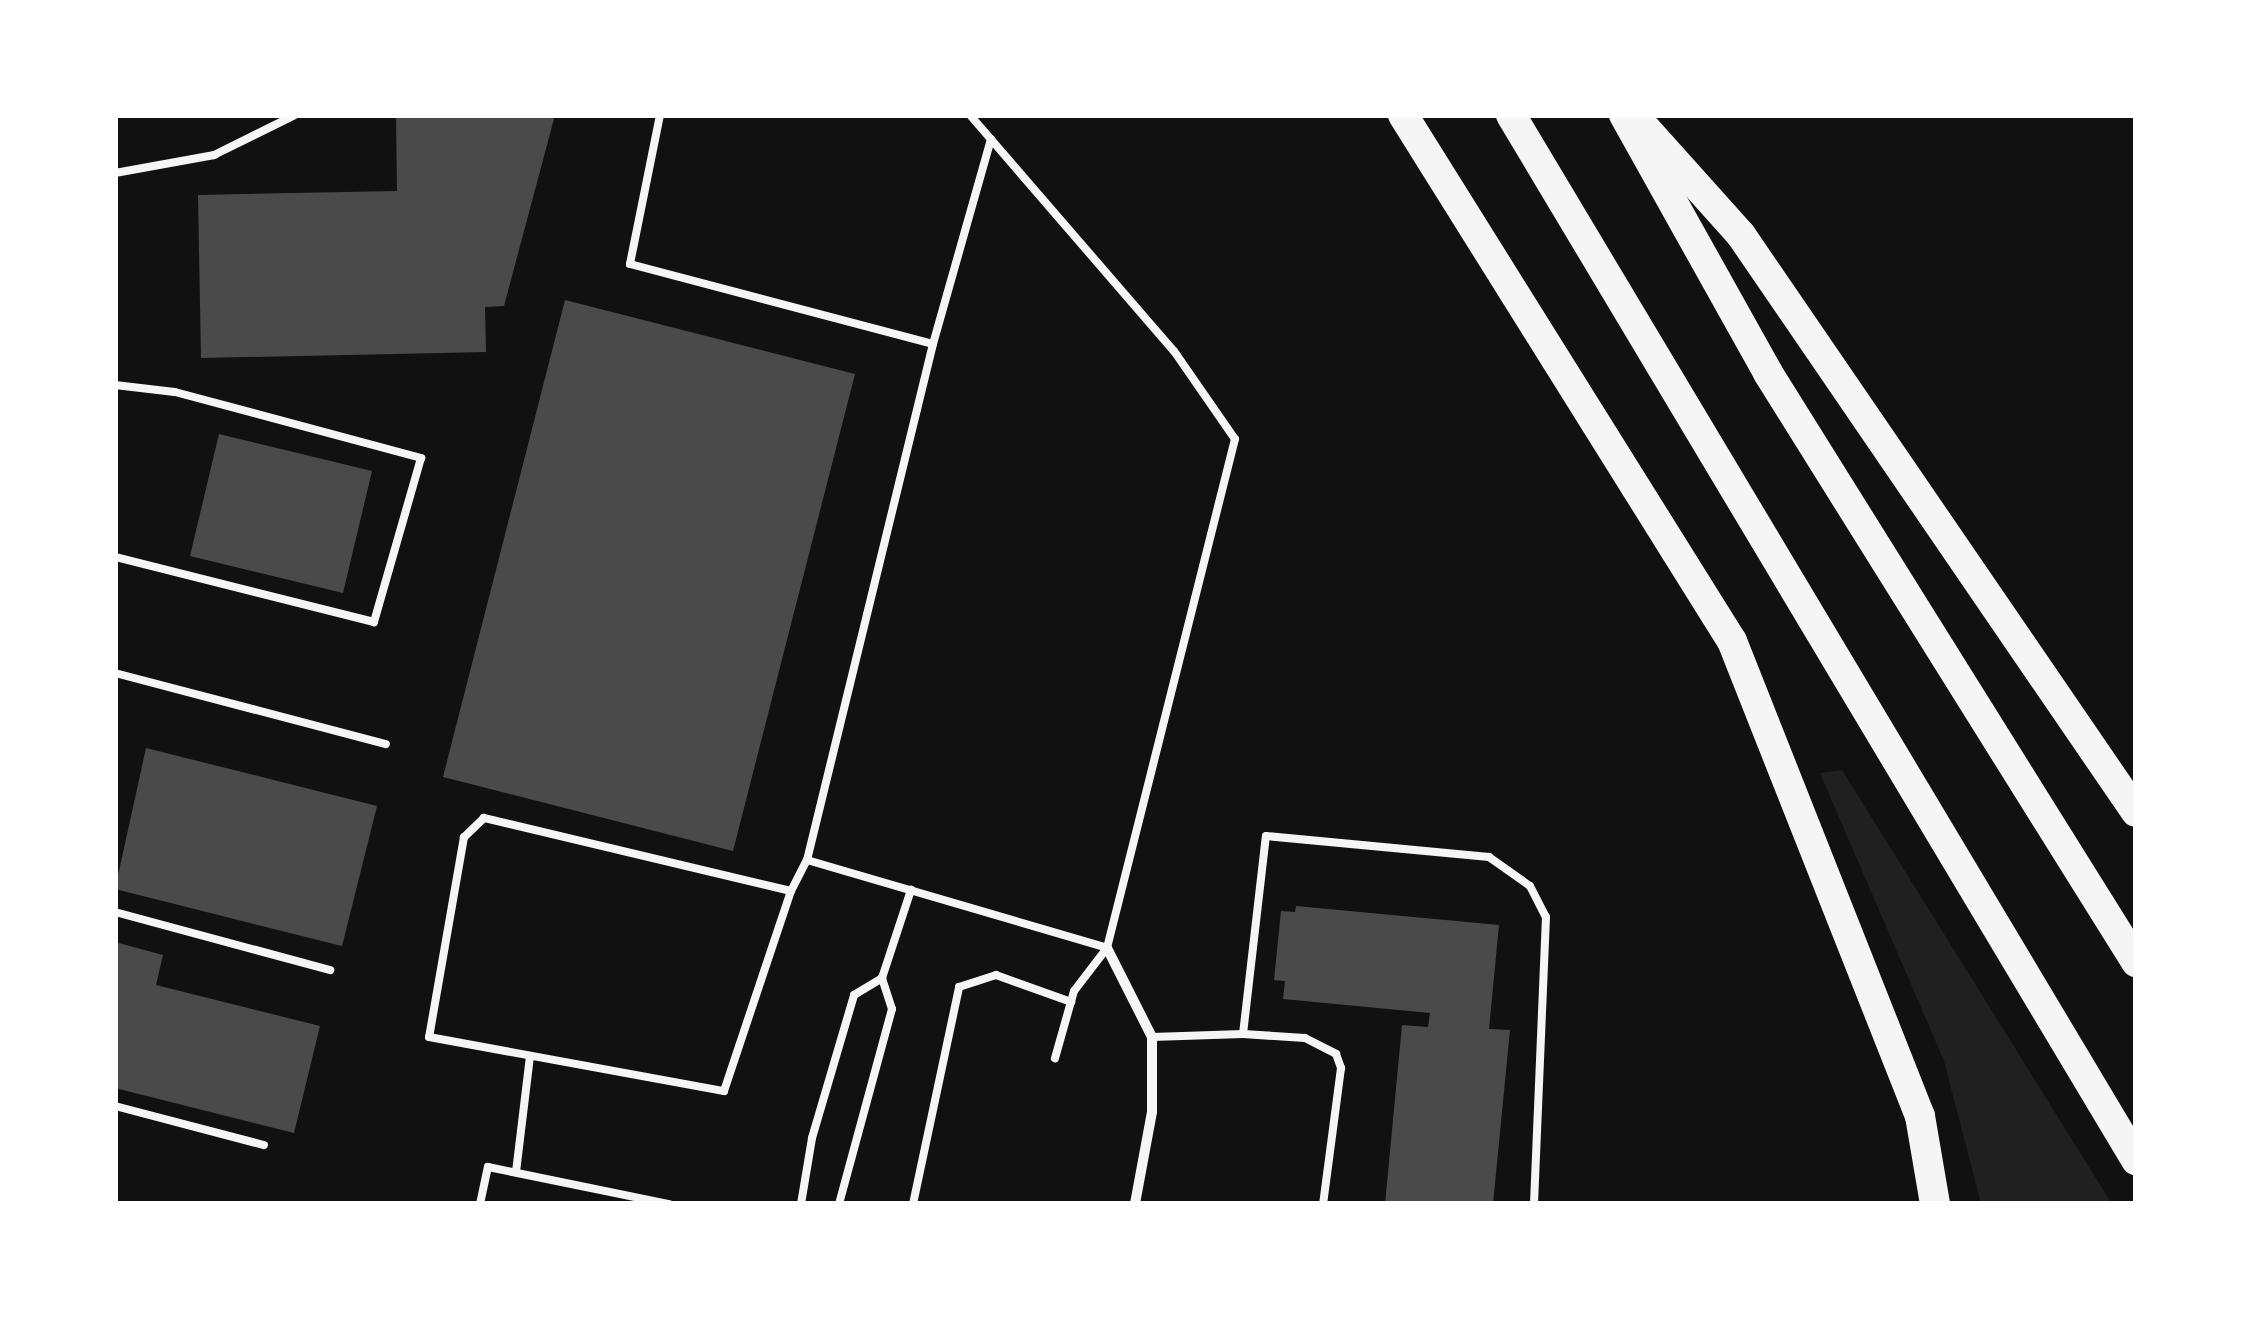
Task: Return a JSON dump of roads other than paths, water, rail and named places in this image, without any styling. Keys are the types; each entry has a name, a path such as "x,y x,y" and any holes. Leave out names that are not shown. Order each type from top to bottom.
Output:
{"highway":[{"path":"1403,115 1732,641 1920,1116 1935,1204"},
{"path":"1511,115 2136,1160"},
{"path":"1624,115 1768,373 2136,962"},
{"path":"1633,115 1742,235 2136,812"}],"street":[{"path":"1107,948 1152,1036 1152,1112 1134,1204"}],"lane":[{"path":"115,172 214,155 295,115"},
{"path":"660,115 630,264 933,344"},
{"path":"970,115 1174,351 1235,439 1107,948 1071,1002 1055,1058"},
{"path":"791,891 484,818 464,837 429,1037 724,1091 791,891 808,860 933,344 991,139"},
{"path":"115,384 175,392 421,458 374,622 115,557"},
{"path":"115,673 386,744"},
{"path":"1243,1034 1266,836 1489,857 1530,886 1546,917 1534,1204"},
{"path":"808,860 1107,948"},
{"path":"839,1204 892,1009 882,978 910,890"},
{"path":"115,912 330,970"},
{"path":"912,1204 959,986 996,975 1071,1002"},
{"path":"800,1204 812,1138 854,995 882,978"},
{"path":"1152,1036 1243,1034 1305,1038 1336,1054 1340,1068 1324,1204"},
{"path":"516,1172 530,1056"},
{"path":"115,1106 264,1144"},
{"path":"480,1204 488,1167 669,1204"}]}
